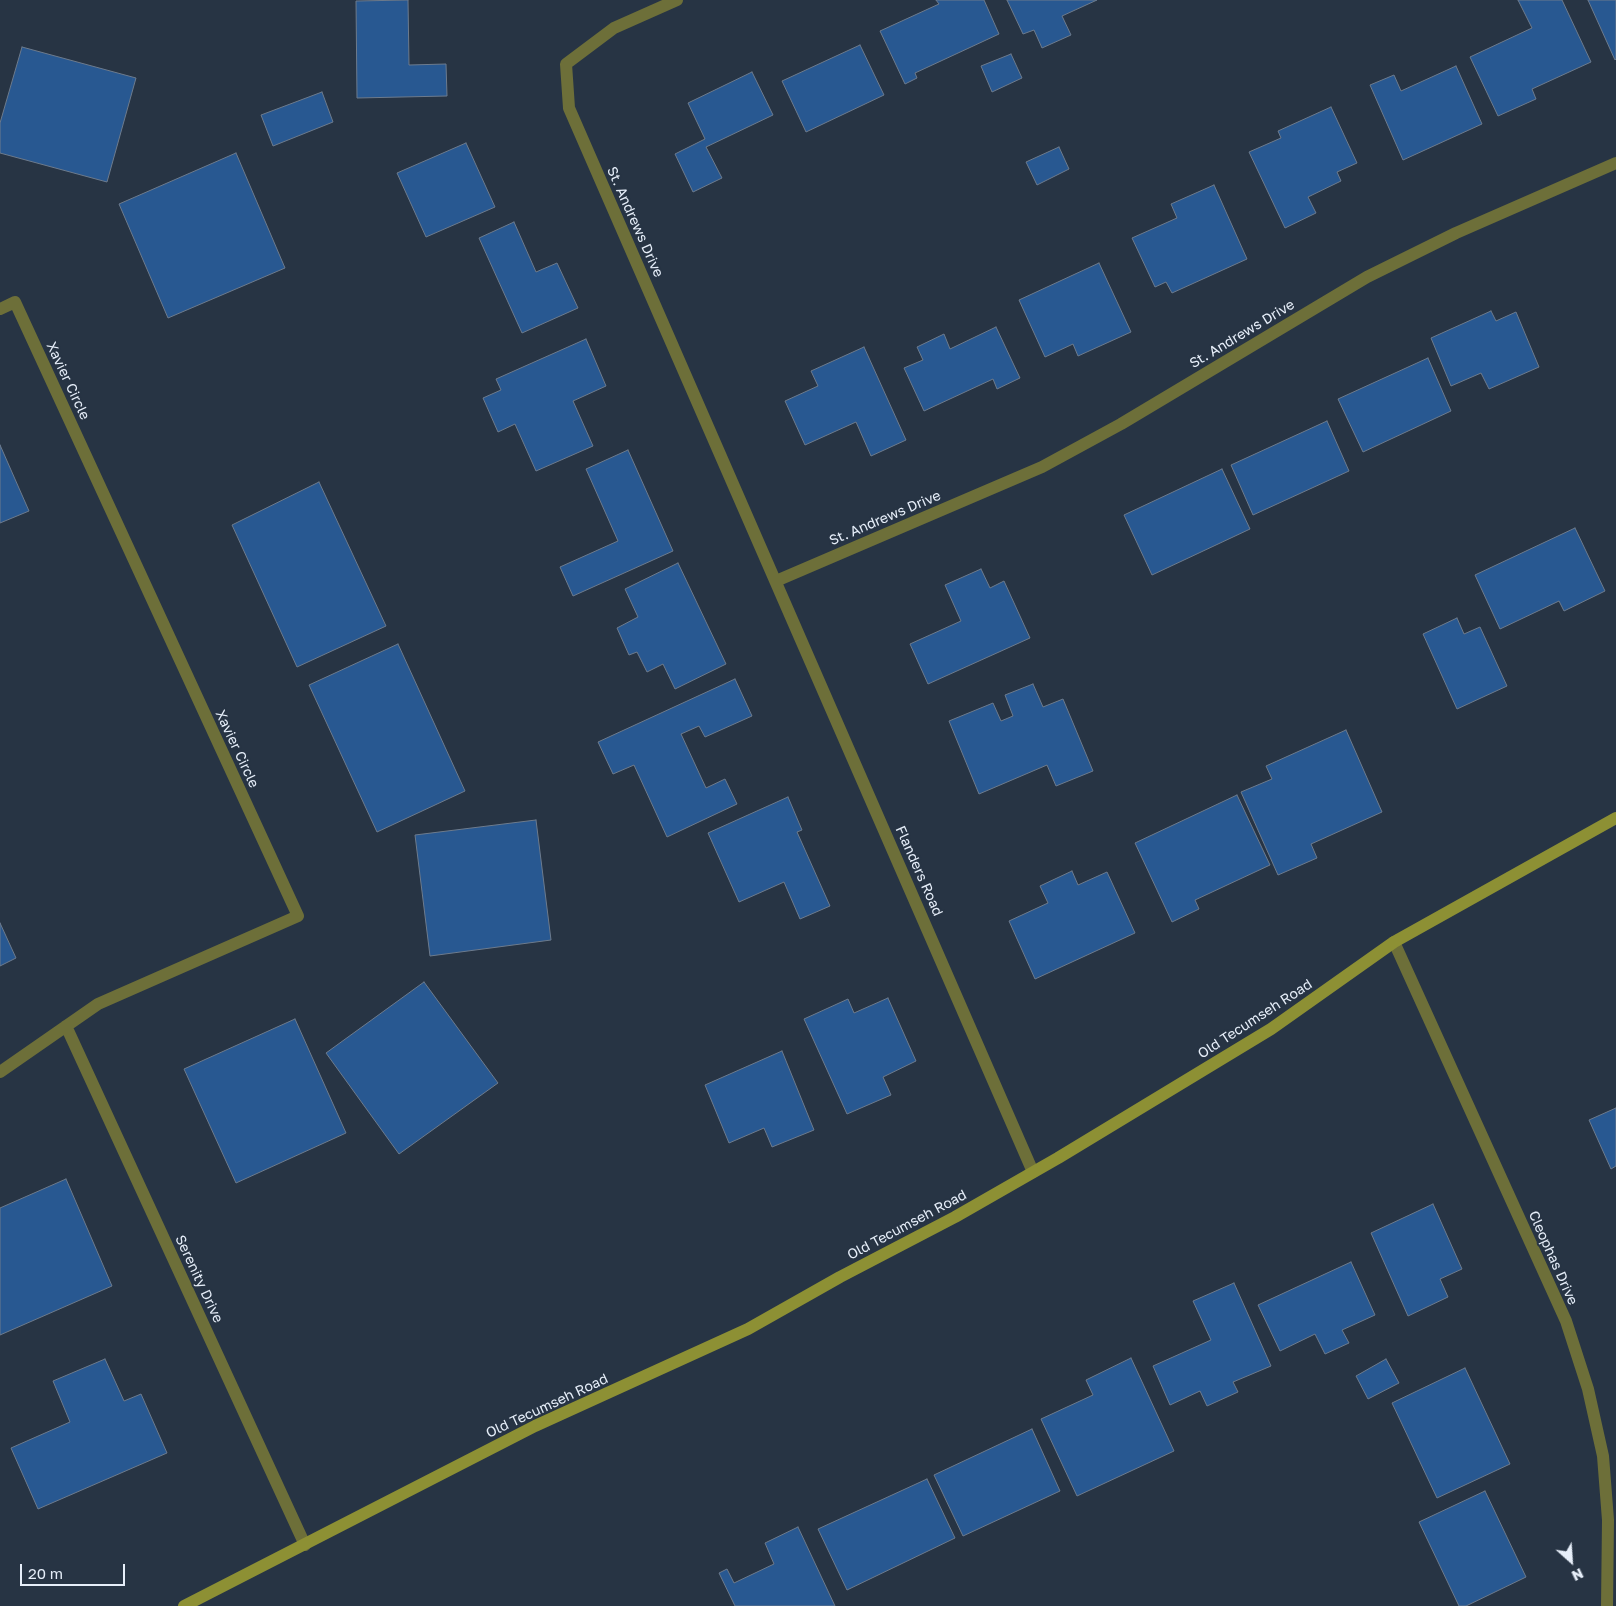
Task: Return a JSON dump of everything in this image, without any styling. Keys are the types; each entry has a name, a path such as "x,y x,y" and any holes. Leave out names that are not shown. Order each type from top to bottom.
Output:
{"main road":[{"name":"Old Tecumseh Road","path":"184,1606 535,1426 748,1329 840,1277 955,1218 1270,1029 1394,942 1616,818"}],"street":[{"name":"St. Andrews Drive","path":"677,0 614,28 566,64 569,108 776,581 1042,468 1121,424 1367,278 1456,233 1616,163"},
{"name":"Xavier Circle","path":"0,309 15,302 298,916 98,1004 0,1072"},
{"name":"Flanders Road","path":"776,581 1033,1172"},
{"name":"Cleophas Drive","path":"1394,942 1566,1321 1588,1389 1612,1519 1607,1606"},
{"name":"Serenity Drive","path":"66,1026 305,1545"}],"building":[{"path":"408,0 409,65 446,64 447,96 357,98 356,1"},
{"path":"936,0 984,0 999,34 915,73 917,78 905,84 880,31 939,4"},
{"path":"1007,0 1097,0 1062,16 1071,35 1042,48 1034,30 1023,34"},
{"path":"1518,0 1562,0 1591,62 1532,89 1536,99 1498,116 1470,57 1532,28"},
{"path":"1588,0 1616,0 1615,60"},
{"path":"860,45 884,95 806,132 782,81"},
{"path":"22,47 136,78 107,182 0,153 0,123"},
{"path":"1011,54 1022,78 992,92 981,66"},
{"path":"1456,66 1482,124 1403,160 1370,85 1394,75 1401,91"},
{"path":"752,72 773,115 706,147 722,178 693,192 675,154 705,139 688,103"},
{"path":"322,92 333,122 273,146 261,115"},
{"path":"1331,107 1357,163 1337,172 1341,181 1308,197 1316,213 1285,228 1249,152 1281,138 1278,131"},
{"path":"466,143 495,207 426,237 397,173"},
{"path":"1059,147 1069,169 1037,185 1026,162"},
{"path":"236,153 285,268 168,318 119,204"},
{"path":"1214,185 1247,259 1172,293 1166,282 1155,287 1132,238 1177,218 1171,204"},
{"path":"514,222 536,272 557,263 578,308 522,333 479,238"},
{"path":"1099,263 1131,332 1078,356 1073,344 1045,357 1019,300"},
{"path":"1491,311 1496,321 1516,312 1539,367 1489,389 1481,373 1451,386 1431,338"},
{"path":"996,327 1020,378 997,389 993,379 924,411 904,368 923,360 917,347 944,334 950,349"},
{"path":"586,339 606,386 573,401 593,446 536,471 515,424 498,432 483,398 501,390 496,379"},
{"path":"864,347 906,440 871,456 856,422 805,445 785,401 818,386 811,371"},
{"path":"1428,358 1451,411 1363,452 1338,399"},
{"path":"1327,421 1349,471 1253,515 1231,465"},
{"path":"0,445 29,511 0,523"},
{"path":"628,450 673,551 573,596 560,567 618,541 586,469"},
{"path":"1222,469 1250,529 1152,575 1124,515"},
{"path":"319,482 386,626 297,667 232,525"},
{"path":"1575,528 1605,591 1564,611 1559,601 1500,629 1475,575"},
{"path":"678,563 726,664 675,689 663,664 647,672 637,652 629,655 617,628 638,617 625,589"},
{"path":"981,569 990,588 1004,581 1030,638 928,684 910,644 961,621 945,585"},
{"path":"1457,618 1464,634 1480,627 1507,686 1457,709 1423,634"},
{"path":"398,644 465,791 377,832 309,685"},
{"path":"735,679 752,716 705,737 699,726 681,734 706,788 725,779 737,804 667,837 634,765 613,774 598,742"},
{"path":"1033,684 1043,707 1063,699 1093,771 1056,786 1047,765 979,794 949,721 993,703 1001,721 1013,716 1005,695"},
{"path":"1346,730 1382,812 1311,844 1317,858 1278,875 1241,792 1272,779 1266,766"},
{"path":"1237,795 1270,865 1195,900 1199,909 1172,922 1135,843"},
{"path":"788,797 802,830 797,832 830,906 800,919 784,882 739,902 708,833"},
{"path":"536,820 551,940 430,956 415,835"},
{"path":"1072,871 1078,885 1107,872 1135,933 1035,979 1009,921 1048,903 1040,886"},
{"path":"0,923 16,958 0,966"},
{"path":"424,982 498,1083 399,1154 326,1053"},
{"path":"888,998 916,1061 883,1077 891,1095 847,1114 804,1019 848,999 854,1013"},
{"path":"295,1019 346,1133 236,1183 184,1069"},
{"path":"782,1051 814,1130 772,1147 764,1128 729,1143 705,1085"},
{"path":"1616,1108 1616,1166 1611,1169 1589,1120"},
{"path":"66,1179 112,1286 0,1335 0,1208"},
{"path":"1433,1204 1462,1269 1440,1279 1448,1297 1408,1316 1371,1233"},
{"path":"1351,1262 1375,1315 1342,1330 1349,1343 1325,1354 1315,1334 1280,1351 1258,1305"},
{"path":"1234,1283 1271,1366 1233,1382 1238,1392 1207,1406 1200,1391 1170,1405 1153,1366 1211,1340 1193,1301"},
{"path":"1131,1358 1174,1451 1077,1496 1041,1419 1093,1395 1086,1380"},
{"path":"105,1359 124,1401 141,1394 167,1453 38,1509 11,1448 70,1422 53,1381"},
{"path":"1386,1359 1399,1383 1368,1399 1356,1376"},
{"path":"1465,1368 1510,1464 1437,1498 1392,1403"},
{"path":"1032,1429 1060,1491 963,1536 934,1475"},
{"path":"927,1479 955,1538 847,1590 818,1529"},
{"path":"1485,1491 1526,1577 1466,1606 1459,1606 1419,1522"},
{"path":"798,1527 835,1606 735,1606 719,1573 727,1569 734,1583 774,1564 765,1543"}]}
